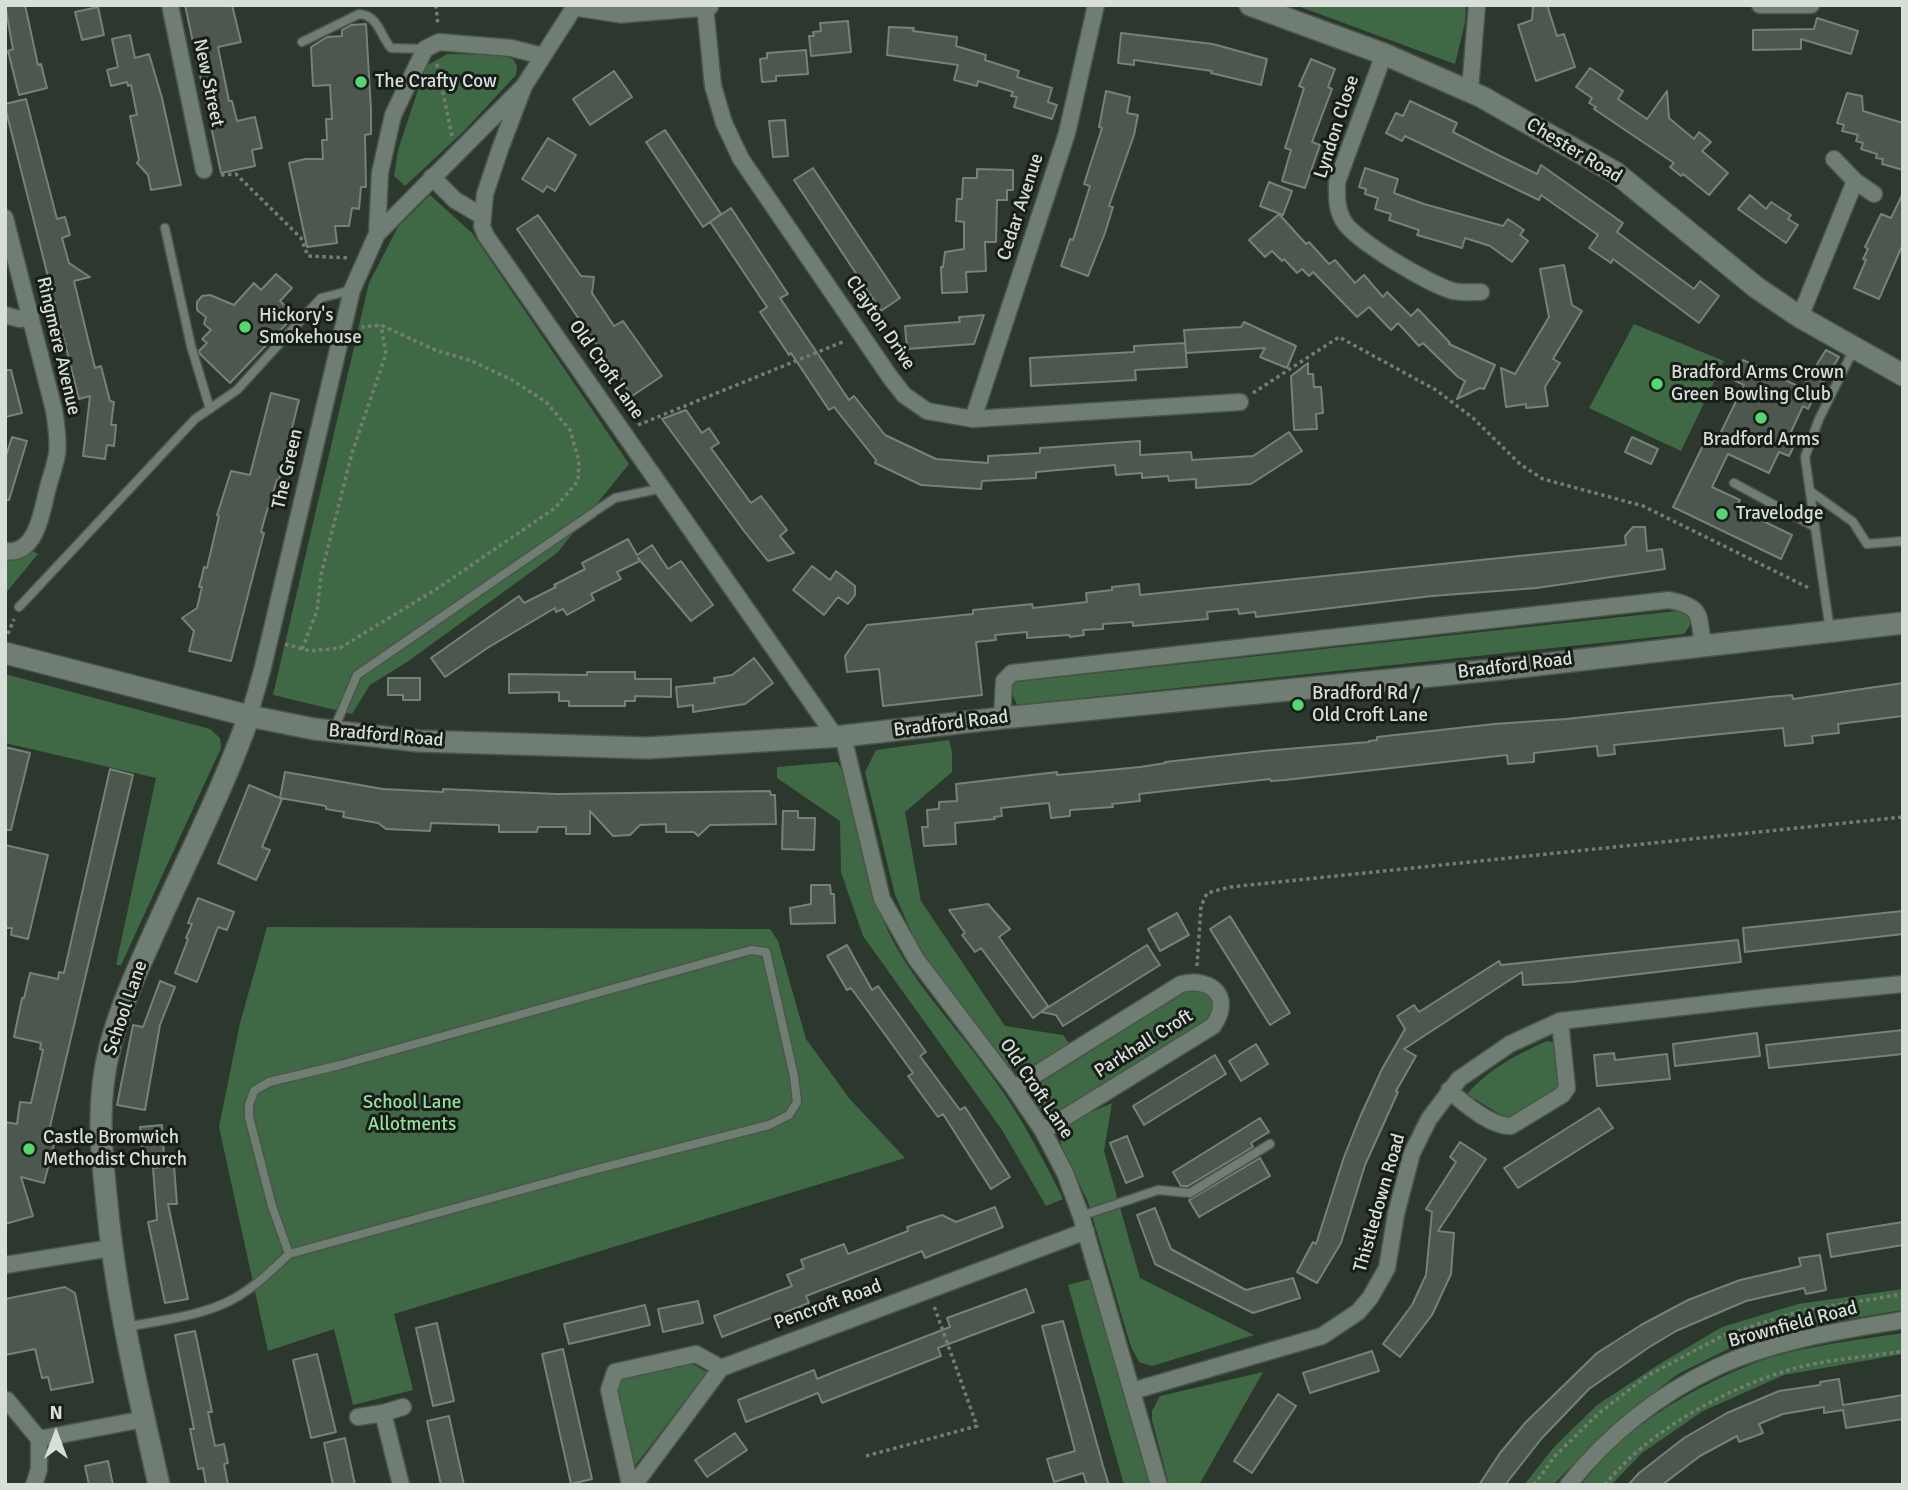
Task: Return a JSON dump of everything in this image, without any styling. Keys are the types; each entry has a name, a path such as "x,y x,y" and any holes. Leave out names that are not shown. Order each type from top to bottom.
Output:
{"main road":[{"path":"575,6 621,12 707,5"},
{"name":"Chester Road","path":"1250,5 1384,54 1470,90 1616,173 1756,288 1800,317 1903,375"},
{"name":"Bradford Road","path":"5,653 249,716 333,731 418,741 647,748 839,736 1378,682 1903,623"},
{"name":"School Lane","path":"159,1485 111,1248 99,1114 110,1049 121,1010 235,755 249,716"}],"street":[{"name":"New Street","path":"170,5 204,170"},
{"name":"Clayton Drive","path":"707,5 713,86 724,123 741,159 905,395 927,411 973,419 1240,402"},
{"name":"Cedar Avenue","path":"973,419 1067,133 1096,5"},
{"path":"1470,90 1477,5"},
{"path":"1760,5 1811,5"},
{"path":"432,177 455,200 482,216 485,194 524,86 575,6"},
{"path":"429,47 439,43 510,48 542,56"},
{"name":"The Green","path":"377,234 380,173 393,115 429,47"},
{"name":"Lyndon Close","path":"1384,54 1338,182 1337,205 1341,218 1346,226 1364,241 1426,279 1454,292 1481,292"},
{"name":"The Green","path":"249,716 270,639 352,290 377,234 524,86"},
{"path":"1834,159 1855,181 1874,194"},
{"path":"1800,317 1855,181"},
{"name":"Old Croft Lane","path":"482,216 486,236 839,736 882,899 916,959 1014,1088 1043,1131 1065,1173 1083,1223 1159,1485"},
{"name":"Ringmere Avenue","path":"5,218 54,410 57,453 38,527 27,545 8,551"},
{"path":"5,315 31,318"},
{"path":"1002,718 1004,681 1012,673 1669,600 1689,604 1698,613 1703,645"},
{"name":"Parkhall Croft","path":"1014,1088 1181,984 1196,981 1213,987 1221,999 1220,1016 1213,1026 1043,1131"},
{"name":"Thistledown Road","path":"1132,1391 1322,1336 1358,1312 1370,1298 1387,1268 1395,1214 1412,1153 1429,1119 1459,1079 1510,1044 1560,1021 1903,984"},
{"path":"1449,1090 1502,1127 1511,1126 1562,1095 1567,1088 1560,1021"},
{"name":"Pencroft Road","path":"721,1368 929,1290 1083,1223"},
{"path":"5,1265 111,1248"},
{"name":"Brownfield Road","path":"1568,1485 1610,1438 1662,1397 1718,1367 1821,1335 1903,1320"},
{"path":"696,1354 721,1368 632,1485 608,1390 615,1372 696,1354"},
{"path":"7,1400 38,1439 39,1468 34,1485"},
{"path":"358,1417 403,1407"},
{"path":"383,1413 401,1485"},
{"path":"38,1439 145,1419"}],"lane":[{"path":"302,42 359,15 369,15 376,21 383,38 391,48 429,47"},
{"path":"165,228 191,346 210,409"},
{"path":"19,607 195,419 237,390 321,298 352,290"},
{"path":"1830,631 1805,457 1819,419 1854,347"},
{"path":"1734,483 1815,527"},
{"path":"333,731 357,675 615,498 663,488"},
{"path":"1810,491 1853,522 1867,544 1903,541"},
{"path":"126,1327 176,1318 223,1304 258,1283 289,1254 593,1170 769,1125 789,1115 797,1102 794,1076 766,952 751,950 340,1065 270,1082 254,1091 249,1105 249,1117 272,1206 289,1254"},
{"path":"1083,1223 1158,1190 1190,1193 1270,1144"}],"path":[{"path":"429,47 456,153"},
{"path":"204,170 205,175 236,174 301,238 308,256 366,259"},
{"path":"302,649 317,611 320,575 352,453 386,354 382,325"},
{"path":"270,639 310,651 340,648 438,588 555,508 578,481 579,461 570,430 546,402 512,380 472,361 435,350 382,325 343,329"},
{"path":"623,431 862,334"},
{"path":"1240,402 1339,337 1436,390 1473,418 1521,466 1543,479 1643,506 1826,596"},
{"path":"5,639 19,607"},
{"path":"1196,981 1201,906 1207,893 1230,887 1903,817"},
{"path":"866,1456 977,1426 929,1290"},
{"path":"1605,1485 1653,1438 1685,1416 1758,1382 1797,1368 1903,1351"}],"green space":[{"path":"1295,5 1466,5 1465,23 1455,64"},
{"path":"447,54 501,55 513,59 517,66 516,75 464,131 405,186 394,176 398,150 426,66"},
{"path":"430,195 472,233 629,464 557,553 407,662 370,685 352,714 273,695 369,283 398,227"},
{"name":"Bradford Arms Crown Green Bowling Club","path":"1634,324 1724,361 1681,451 1589,408"},
{"path":"33,551 38,554 5,594 5,558 20,557"},
{"path":"1677,611 1689,614 1691,624 1684,634 1017,705 1011,691 1015,682"},
{"path":"5,674 210,729 220,738 221,748 121,965 116,965 156,778 5,743"},
{"path":"949,740 952,772 905,812 921,901 1005,1026 1063,1035 1071,1046 1031,1071 1011,1069 939,977 914,938 895,895 865,772 876,750"},
{"path":"837,762 846,775 867,875 889,933 910,970 999,1086 1038,1149 1063,1199 1046,1206 1002,1130 863,936 841,872 840,821 777,778 777,767"},
{"name":"School Lane Allotments","path":"267,927 770,929 778,941 806,1039 849,1098 905,1158 394,1314 413,1390 353,1405 334,1329 268,1351 219,1127 240,1023"},
{"path":"1191,988 1204,990 1213,999 1210,1020 1058,1115 1046,1115 1033,1102 1037,1085"},
{"path":"1547,1041 1553,1042 1559,1088 1510,1117 1501,1115 1467,1094 1504,1063"},
{"path":"1112,1103 1104,1151 1140,1278 1254,1335 1152,1366 1139,1362 1131,1347 1088,1202 1061,1145 1065,1130 1071,1124"},
{"path":"1090,1279 1150,1485 1124,1485 1068,1285"},
{"path":"1903,1289 1903,1310 1818,1324 1730,1348 1678,1374 1612,1425 1553,1485 1524,1485 1554,1447 1597,1405 1722,1327 1798,1304"},
{"path":"1903,1333 1903,1354 1784,1375 1703,1411 1642,1453 1611,1485 1581,1485 1609,1452 1646,1421 1721,1378 1760,1361 1794,1351"},
{"path":"687,1361 707,1372 635,1466 618,1389 623,1376"},
{"path":"1263,1372 1199,1485 1169,1485 1152,1420 1152,1411 1160,1396"}],"building":[{"path":"5,5 25,5 38,65 41,64 47,88 19,95 8,51 13,49"},
{"path":"185,5 232,5 241,42 218,47 229,101 232,101 237,121 255,117 262,148 252,150 255,166 221,173"},
{"path":"1533,5 1547,5 1557,36 1564,34 1575,67 1536,81 1518,25 1532,20"},
{"path":"98,7 104,35 82,40 75,12"},
{"path":"1817,18 1858,31 1851,54 1801,39 1801,49 1753,50 1753,30 1814,29"},
{"path":"848,21 851,52 811,56 809,36 814,36 813,32 821,31 820,23"},
{"path":"366,24 371,134 365,135 366,187 361,187 359,209 352,208 349,226 335,226 337,243 307,247 289,163 305,159 323,159 322,140 327,140 326,119 332,119 330,85 313,86 311,47 327,37 342,36 342,30 351,25"},
{"path":"889,27 914,28 913,31 957,37 956,46 986,55 985,60 1019,71 1017,77 1052,88 1048,102 1057,105 1052,119 1014,107 1017,97 1011,96 1013,92 978,81 977,86 954,80 958,65 887,55"},
{"path":"1121,33 1213,44 1267,59 1261,85 1211,73 1212,71 1134,60 1134,65 1118,63"},
{"path":"130,35 135,58 149,54 162,98 181,185 151,190 148,175 137,163 139,160 130,116 137,115 131,85 128,86 127,82 111,86 107,70 118,67 112,39"},
{"path":"806,50 808,74 776,76 776,81 762,82 760,59 767,58 767,53"},
{"path":"1311,59 1335,69 1328,87 1332,89 1312,142 1320,145 1305,188 1282,181 1291,150 1285,148 1304,88 1299,86"},
{"path":"1590,68 1623,91 1618,99 1647,119 1667,91 1669,118 1694,139 1699,132 1711,142 1702,151 1728,173 1709,195 1670,167 1674,163 1594,109 1596,107 1589,103 1592,98 1576,87"},
{"path":"614,71 632,97 590,125 573,99"},
{"path":"1106,91 1130,97 1127,113 1138,115 1134,135 1109,206 1113,207 1105,233 1088,276 1061,266 1070,239 1073,240 1090,186 1084,184 1102,128 1099,127"},
{"path":"1847,93 1862,96 1863,111 1903,123 1903,170 1882,164 1883,159 1876,158 1877,154 1861,149 1863,143 1856,141 1858,135 1842,131 1844,125 1837,123"},
{"path":"26,99 57,219 65,217 70,235 62,238 69,263 90,277 74,281 95,368 101,366 110,401 114,402 111,425 116,425 114,446 107,445 105,459 83,456 90,396 79,399 5,107 5,104"},
{"path":"1410,101 1457,123 1453,132 1498,155 1537,174 1541,165 1623,223 1617,232 1694,289 1700,281 1719,296 1699,323 1613,259 1611,263 1589,248 1598,235 1541,195 1539,200 1405,136 1402,141 1386,133 1396,113 1403,116"},
{"path":"785,120 788,156 773,157 769,121"},
{"path":"665,130 721,214 703,227 646,142"},
{"path":"548,138 576,155 555,191 547,186 543,192 522,179"},
{"path":"813,168 900,298 881,311 794,180"},
{"path":"1365,168 1398,179 1394,193 1424,204 1503,226 1508,219 1524,230 1520,235 1528,241 1512,262 1490,246 1465,238 1462,248 1417,235 1419,230 1389,220 1391,214 1375,209 1378,198 1365,194 1366,189 1359,187"},
{"path":"977,169 1013,170 1013,190 1007,190 1007,200 997,200 996,242 985,242 986,271 966,272 967,292 942,293 941,267 945,252 964,249 964,222 956,221 957,199 962,199 963,178 977,178"},
{"path":"1269,182 1292,191 1283,215 1260,206"},
{"path":"1903,193 1903,244 1879,299 1854,288 1866,260 1863,259 1868,249 1865,247 1881,214 1891,218"},
{"path":"1750,195 1766,209 1771,202 1791,215 1788,219 1798,225 1786,243 1738,209"},
{"path":"731,208 788,294 780,298 849,400 854,396 885,435 936,459 988,463 988,456 1040,453 1040,448 1140,441 1140,455 1191,452 1192,460 1253,456 1289,432 1302,451 1251,484 1196,488 1196,479 1169,481 1168,476 1142,478 1142,473 1116,475 1115,465 1036,472 1036,478 982,481 981,489 921,485 875,463 876,460 834,407 829,410 791,353 789,355 760,312 767,307 710,222"},
{"path":"1279,214 1306,244 1309,242 1329,264 1335,260 1355,283 1364,275 1383,297 1387,292 1411,316 1418,309 1449,344 1495,365 1484,389 1480,388 1457,399 1465,381 1423,343 1419,346 1398,323 1391,330 1369,307 1357,317 1313,272 1309,276 1302,269 1297,273 1272,251 1265,257 1249,240"},
{"path":"538,215 581,276 594,277 592,293 614,326 623,321 662,376 632,396 517,229"},
{"path":"1564,265 1572,305 1582,311 1553,359 1560,363 1545,387 1548,406 1526,408 1526,404 1506,407 1501,368 1515,374 1549,317 1540,269"},
{"name":"Hickory's Smokehouse","path":"276,274 292,288 280,301 295,315 230,383 200,354 199,351 207,343 202,339 211,330 204,324 206,317 197,310 197,302 202,296 210,295 234,305 254,283 261,290"},
{"path":"984,315 974,344 907,349 905,326 960,322 959,317"},
{"path":"1244,322 1296,346 1287,368 1260,357 1265,348 1186,353 1184,330 1241,327"},
{"path":"1185,343 1187,367 1135,370 1136,380 1031,386 1030,358 1134,352 1134,346"},
{"path":"1826,350 1839,357 1823,383 1821,382 1808,409 1803,406 1790,434 1798,438 1789,456 1779,452 1769,473 1728,454 1712,487 1740,500 1736,508 1792,535 1781,559 1673,507 1710,431 1719,436 1744,385 1734,380 1743,360 1802,388"},
{"path":"1308,363 1308,374 1313,374 1314,387 1321,387 1323,413 1316,414 1317,429 1294,430 1291,376"},
{"path":"5,370 11,370 22,413 5,417"},
{"path":"271,393 299,400 279,480 261,532 264,533 231,661 189,651 194,631 182,618 197,608 202,587 199,587 204,567 207,568 219,516 217,515 231,471 250,475"},
{"path":"686,410 702,433 709,428 719,443 711,448 751,503 761,496 787,530 780,536 794,553 768,561 744,531 662,419"},
{"path":"12,437 27,441 9,500 5,500 5,459"},
{"path":"1632,437 1658,449 1651,464 1625,452"},
{"path":"1633,527 1645,527 1647,551 1662,549 1665,569 1537,588 1432,596 1256,617 1255,612 1239,614 1238,609 1207,612 1208,619 1133,626 1133,622 1103,624 1103,629 1083,630 1084,635 1070,637 1027,638 1027,632 995,635 996,640 976,642 982,695 883,706 879,669 847,672 845,656 867,625 973,614 973,610 1032,604 1033,608 1087,602 1086,593 1139,584 1140,595 1626,545 1625,536"},
{"path":"628,539 637,555 652,545 668,569 681,561 713,605 691,621 638,558 640,561 617,572 621,579 591,594 594,600 567,615 563,609 556,612 555,608 445,677 431,658 519,596 524,603 556,587 554,585 585,569 582,563"},
{"path":"812,566 830,580 836,571 855,586 855,595 848,604 838,597 824,615 793,590"},
{"path":"754,658 773,683 745,704 693,712 693,705 678,707 676,687 715,683 714,678 732,675"},
{"path":"587,672 635,672 635,679 671,679 671,697 635,696 635,701 625,701 625,706 569,706 569,701 559,701 559,692 509,693 509,674 587,675"},
{"path":"388,678 420,678 420,700 403,700 403,695 388,695"},
{"path":"1903,683 1903,716 1838,724 1839,733 1812,736 1813,743 1785,746 1783,728 1614,745 1615,754 1598,756 1597,746 1534,753 1534,762 1508,764 1507,755 1139,794 1140,801 1112,804 1113,807 1070,810 1070,816 1051,818 1049,803 1001,808 1002,816 994,817 995,819 955,823 956,844 924,846 922,827 928,827 927,810 939,809 939,802 957,801 956,784 1369,742 1377,740 1377,737 1494,724 1792,695 1793,699"},
{"path":"5,747 30,753 11,830 5,830"},
{"path":"110,769 133,775 49,1131 57,1133 44,1183 21,1177 33,1216 5,1224 5,1122 17,1124 20,1102 31,1103 43,1050 40,1049 41,1043 14,1037 22,998 30,973 58,979 59,972 64,973"},
{"path":"285,772 383,789 443,792 443,789 557,794 770,791 771,795 775,795 776,824 710,825 698,836 694,832 666,832 666,824 640,825 630,835 613,836 590,811 590,834 566,834 566,827 538,827 537,832 499,832 499,825 431,823 430,831 386,829 378,823 343,817 344,812 326,809 326,806 280,798"},
{"path":"249,785 282,799 262,847 270,850 256,880 218,863"},
{"path":"783,811 798,811 798,818 815,818 814,850 782,849"},
{"path":"5,845 48,855 28,939 11,935 12,928 5,928"},
{"path":"811,885 830,885 831,894 834,894 835,923 791,924 790,908 811,904"},
{"path":"198,898 234,912 227,930 218,927 197,982 175,973 188,939 186,938 192,924 188,923"},
{"path":"988,904 1010,929 999,937 1048,1006 1042,1011 1147,945 1160,965 1063,1026 1056,1015 1041,1012 1033,1018 981,948 975,952 962,935 965,933 949,910"},
{"path":"1903,911 1903,934 1745,952 1743,928"},
{"path":"1177,913 1189,935 1160,951 1148,929"},
{"path":"1230,916 1290,1013 1270,1025 1210,929"},
{"path":"1738,940 1741,962 1572,982 1523,985 1522,972 1404,1049 1416,1056 1396,1091 1398,1092 1365,1165 1341,1243 1317,1283 1297,1272 1313,1242 1316,1244 1360,1117 1382,1069 1405,1029 1397,1016 1414,1005 1419,1012 1499,961 1501,965"},
{"path":"847,945 872,990 878,986 926,1052 920,1056 960,1110 965,1107 1010,1177 991,1189 943,1114 938,1117 908,1076 913,1073 851,988 847,990 827,956"},
{"path":"160,981 175,987 160,1025 145,1110 117,1105 133,1025 143,1027"},
{"path":"1903,1030 1903,1054 1769,1068 1766,1045"},
{"path":"1757,1033 1760,1056 1675,1066 1673,1044"},
{"path":"1256,1044 1268,1064 1241,1081 1229,1061"},
{"path":"1614,1053 1615,1060 1667,1054 1670,1079 1597,1086 1594,1055"},
{"path":"1215,1055 1226,1074 1144,1125 1133,1106"},
{"path":"1599,1108 1613,1128 1518,1188 1504,1168"},
{"path":"1260,1118 1269,1132 1251,1143 1253,1147 1188,1186 1181,1186 1173,1172"},
{"path":"162,1125 164,1157 143,1158 140,1127"},
{"path":"1127,1136 1143,1176 1126,1183 1110,1143"},
{"path":"1460,1142 1486,1159 1438,1231 1454,1233 1451,1274 1432,1315 1400,1357 1383,1344 1412,1305 1426,1275 1432,1212 1426,1209 1456,1162 1450,1157"},
{"path":"1260,1158 1270,1176 1199,1217 1189,1200"},
{"path":"174,1166 177,1204 168,1204 188,1299 165,1303 148,1222 157,1220 153,1168"},
{"path":"995,1207 1003,1227 925,1258 922,1251 806,1296 809,1303 722,1337 714,1316 792,1286 787,1275 804,1268 801,1260 844,1244 848,1254 908,1231 907,1227 942,1215 956,1222"},
{"path":"1155,1208 1171,1249 1246,1290 1293,1278 1300,1298 1253,1313 1155,1264 1137,1215"},
{"path":"1903,1222 1903,1245 1831,1257 1827,1234"},
{"path":"1820,1255 1826,1290 1806,1294 1804,1288 1746,1301 1676,1331 1589,1389 1542,1438 1505,1485 1479,1485 1500,1453 1526,1422 1597,1353 1688,1300 1740,1280 1801,1266 1799,1258"},
{"path":"65,1287 75,1293 93,1382 51,1390 48,1377 42,1378 35,1349 5,1355 5,1299"},
{"path":"1026,1289 1034,1312 938,1348 941,1356 822,1403 818,1393 746,1422 738,1400 814,1370 817,1379 950,1327 947,1318"},
{"path":"698,1301 703,1323 663,1332 658,1309"},
{"path":"645,1305 650,1325 569,1344 564,1324"},
{"path":"1063,1321 1109,1485 1087,1485 1083,1473 1054,1482 1047,1459 1075,1451 1042,1326"},
{"path":"437,1323 454,1401 433,1406 416,1328"},
{"path":"195,1331 212,1412 208,1412 215,1446 224,1444 228,1463 224,1464 228,1485 206,1485 203,1468 198,1469 190,1429 194,1429 175,1335"},
{"path":"563,1349 592,1479 571,1484 542,1354"},
{"path":"1372,1351 1379,1371 1310,1393 1303,1373"},
{"path":"317,1354 336,1432 311,1438 293,1360"},
{"path":"1839,1379 1843,1405 1903,1395 1903,1419 1846,1428 1843,1410 1824,1413 1824,1407 1783,1414 1759,1424 1763,1433 1739,1442 1737,1436 1700,1456 1662,1485 1628,1485 1639,1473 1684,1438 1727,1413 1779,1391 1820,1385 1820,1382"},
{"path":"1278,1394 1296,1406 1252,1473 1234,1461"},
{"path":"449,1416 464,1485 441,1485 427,1421"},
{"path":"735,1433 747,1450 707,1477 695,1460"},
{"path":"345,1438 355,1485 333,1485 324,1443"},
{"path":"108,1461 113,1485 89,1485 85,1466"}],"place":[{"name":"The Crafty Cow","path":"361,82"},
{"name":"Hickory's Smokehouse","path":"245,327"},
{"name":"Bradford Arms Crown Green Bowling Club","path":"1657,384"},
{"name":"Bradford Arms","path":"1761,418"},
{"name":"Travelodge","path":"1722,514"},
{"name":"Bradford Rd / Old Croft Lane","path":"1298,705"},
{"name":"Castle Bromwich Methodist Church","path":"29,1149"}]}
